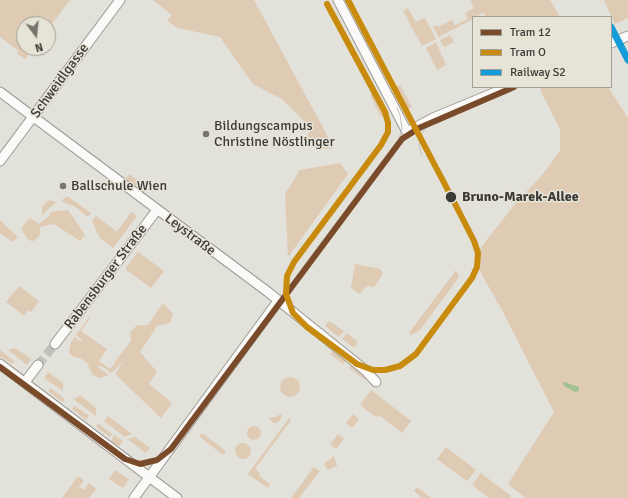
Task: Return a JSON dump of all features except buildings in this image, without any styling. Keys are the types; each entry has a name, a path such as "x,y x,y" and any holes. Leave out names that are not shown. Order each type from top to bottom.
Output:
{"street":[{"name":"Schweidlgasse","path":"0,161 120,0"},
{"path":"338,0 407,132 433,118 506,88"},
{"path":"612,43 628,36"},
{"name":"Leystraße","path":"0,92 278,300 365,370 376,382"},
{"name":"Rabensburger Straße","path":"54,344 156,210"},
{"path":"134,498 278,300"},
{"path":"0,364 178,498"},
{"path":"24,382 38,365"}],"shaded area":[{"path":"0,0 70,0 56,18 56,16 16,16 16,49 0,37"},
{"path":"153,0 254,0 334,148 325,149 312,142 307,135 312,129 282,99 253,84 220,37 178,28 167,21 172,15"},
{"path":"470,0 550,0 559,16 485,16 484,13 472,16 472,20 439,37 433,27 436,25 438,27 452,20 455,25 468,19 465,13 474,8"},
{"path":"604,0 628,0 628,18 615,24"},
{"path":"408,8 416,22 425,18 436,39 422,46 403,11"},
{"path":"450,35 454,42 444,47 440,40"},
{"path":"436,42 446,65 437,70 426,48"},
{"path":"20,56 27,56 25,59"},
{"path":"400,85 412,107 405,110 394,89"},
{"path":"609,88 628,118 628,498 526,498 508,484 554,412 503,312 478,268 478,251 515,204 542,175 560,151 560,129 540,89"},
{"path":"376,91 389,113 381,117 370,95"},
{"path":"340,163 348,174 288,257 285,194 300,170"},
{"path":"129,174 148,188 143,194 125,180"},
{"path":"67,196 91,213 88,217 74,206 61,201"},
{"path":"49,200 56,202 42,215 42,206"},
{"path":"68,210 85,235 80,241 54,224 40,227 40,234 38,238 33,241 28,240 21,228 30,218 39,224 48,217 51,212"},
{"path":"131,212 137,216 113,248 100,238 92,221 96,216 117,232"},
{"path":"0,220 18,237 13,242 0,233"},
{"path":"138,252 164,271 151,288 125,269"},
{"path":"355,264 380,269 383,274 374,287 366,286 360,294 351,288"},
{"path":"456,270 459,277 420,330 411,335 409,333"},
{"path":"19,286 39,301 31,312 28,310 24,316 6,302"},
{"path":"163,303 173,314 170,323 157,326 140,352 157,372 149,384 172,403 161,418 115,374 123,362 111,373 100,365 98,367 109,375 99,378 92,374 87,363 82,359 72,356 69,352 71,342 75,337 81,342 82,340 76,335 90,316 91,317 81,331 107,349 99,361 110,369 113,365 115,366 114,363 131,341 130,333 134,328 138,325 148,325"},
{"path":"329,321 344,331 339,337 325,326"},
{"path":"347,333 358,342 354,348 342,339"},
{"path":"15,348 31,359 27,365 8,350"},
{"path":"0,350 14,361 12,364 0,356"},
{"path":"332,351 346,361 343,364 330,354"},
{"path":"351,365 367,376 364,379 349,368"},
{"path":"48,372 63,383 63,391 44,378"},
{"path":"290,377 297,380 300,387 297,394 290,397 283,394 280,387 283,380"},
{"path":"564,382 579,387 579,391 575,392 564,386"},
{"path":"51,388 65,399 62,402 48,391"},
{"path":"371,390 411,421 402,433 379,415 376,417 360,405"},
{"path":"81,396 96,408 96,416 73,399"},
{"path":"75,406 89,416 86,420 72,409"},
{"path":"282,413 281,418 277,423 273,423 269,418 276,417"},
{"path":"353,414 359,419 352,428 346,423"},
{"path":"108,416 132,434 125,437 104,421"},
{"path":"289,418 291,420 255,469 260,473 259,476 270,484 268,488 248,474"},
{"path":"98,423 112,434 110,437 96,427"},
{"path":"254,426 259,428 261,433 259,438 254,440 249,438 247,433 249,428"},
{"path":"202,433 226,451 223,455 199,436"},
{"path":"338,434 344,439 336,449 330,444"},
{"path":"114,435 123,441 119,446 111,442"},
{"path":"135,437 150,448 146,453 127,439"},
{"path":"243,443 249,445 251,451 249,457 243,459 237,457 235,451 237,445"},
{"path":"446,447 476,470 467,481 437,459"},
{"path":"334,456 337,466 328,470 324,464"},
{"path":"314,467 320,471 299,498 291,498"},
{"path":"115,470 129,479 123,488 109,479"},
{"path":"481,473 511,496 510,498 489,498 472,485"},
{"path":"78,476 84,480 79,487 84,490 89,483 96,489 89,498 62,498"},
{"path":"417,487 431,498 422,498 414,491"}],"tunnel":[{"path":"38,365 55,344"}],"tram line":[{"name":"O","path":"327,4 385,112 388,123 388,132 381,145 294,262 287,276 286,294 293,313 307,327 357,364 373,370 385,370 400,366 416,354 472,278 477,267 478,253 474,241 451,196 348,0"},
{"name":"12","path":"0,367 125,459 140,464 157,460 171,449 402,139 419,128 512,88"},
{"path":"394,149 399,140 402,129 400,115 397,108"},
{"path":"422,156 419,146 421,135 426,127 435,121"}],"rail line":[{"name":"S2","path":"612,29 628,60"}],"place":[{"name":"Bildungscampus Christine Nöstlinger","path":"206,134"},
{"name":"Ballschule Wien","path":"63,186"},
{"name":"Bruno-Marek-Allee","path":"451,197"}]}
